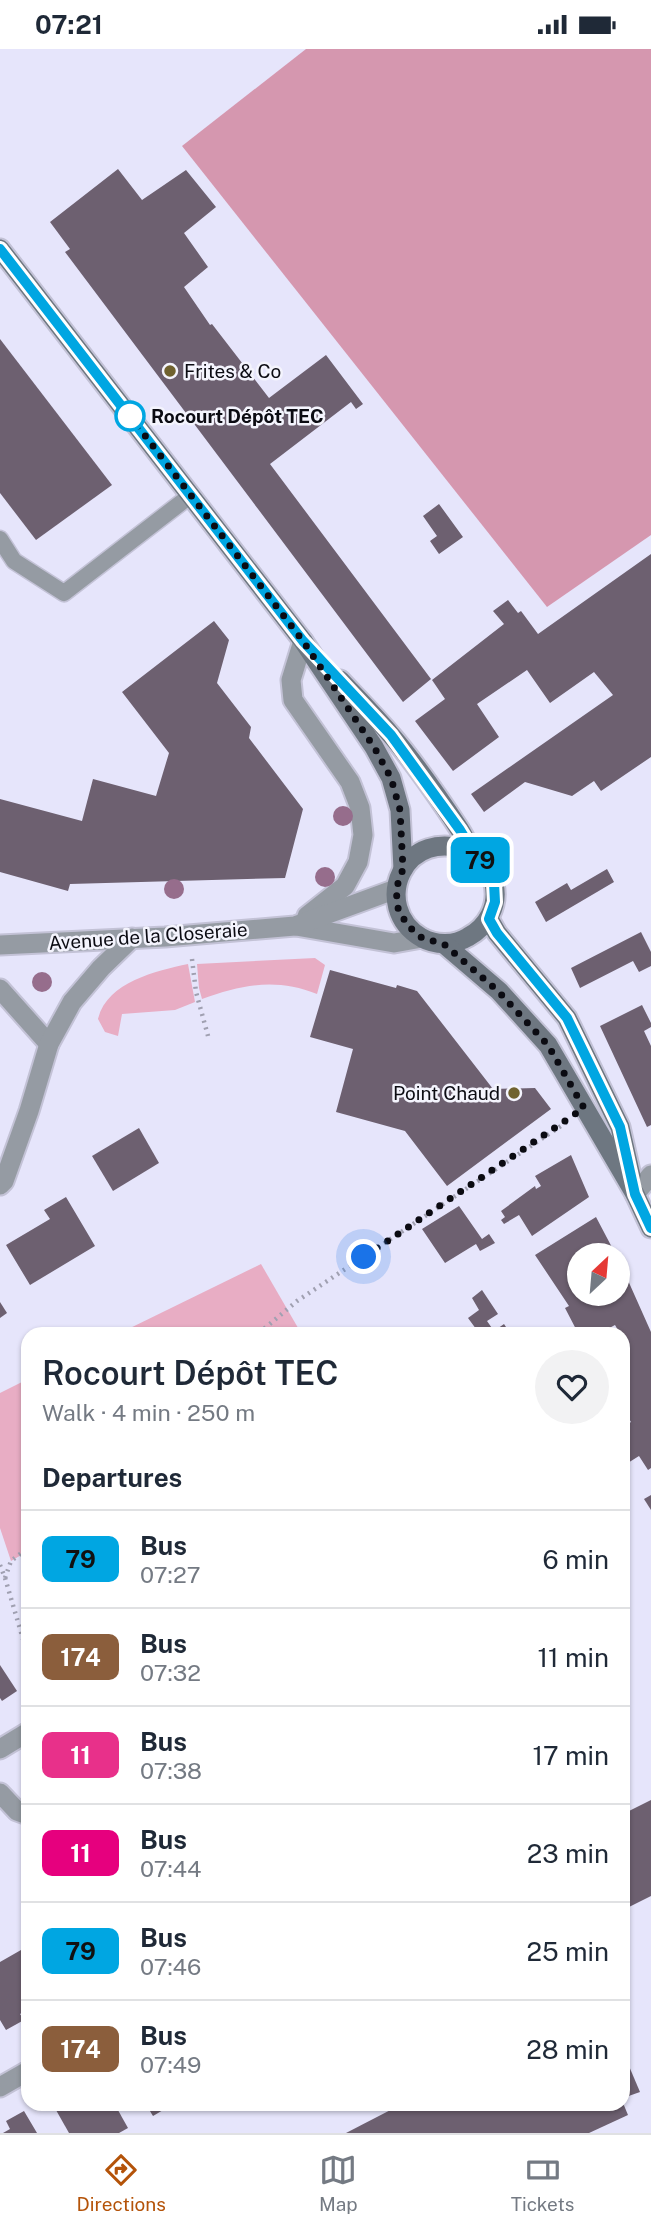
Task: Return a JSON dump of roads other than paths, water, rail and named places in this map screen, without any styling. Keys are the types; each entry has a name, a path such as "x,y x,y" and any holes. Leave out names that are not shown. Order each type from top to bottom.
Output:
{"main road":[{"path":"0,249 303,641 374,747 391,778 400,810 403,869"},
{"path":"303,641 391,735 486,866 494,883 495,902 489,919 477,933 461,941 444,944 422,938 407,925 398,908 396,889 403,869 413,857 427,849 443,845 474,853"},
{"path":"489,919 497,933 567,1018 620,1127 635,1194"},
{"path":"444,944 499,992 548,1045 635,1194 651,1228"}],"street":[{"path":"295,926 345,886 358,862 363,835 360,808 350,782 293,700 291,680 303,641"},
{"name":"Avenue de la Closeraie","path":"295,926 396,889"},
{"name":"Avenue de la Closeraie","path":"0,945 190,935 295,926 394,943 422,938"},
{"path":"0,1185 4,1181 29,1111 49,1044 72,1002 132,938"},
{"path":"0,989 49,1044"},
{"path":"635,1194 651,1175"},
{"path":"0,1749 21,1736"},
{"path":"0,1793 16,1811 21,1813"},
{"path":"0,2088 21,2075"}],"lane":[{"path":"0,539 14,561 64,593 191,495"}],"place":[{"name":"Frites & Co","path":"170,371"},
{"name":"Rocourt Dépôt TEC","path":"130,416"},
{"name":"Point Chaud","path":"514,1093"}]}
